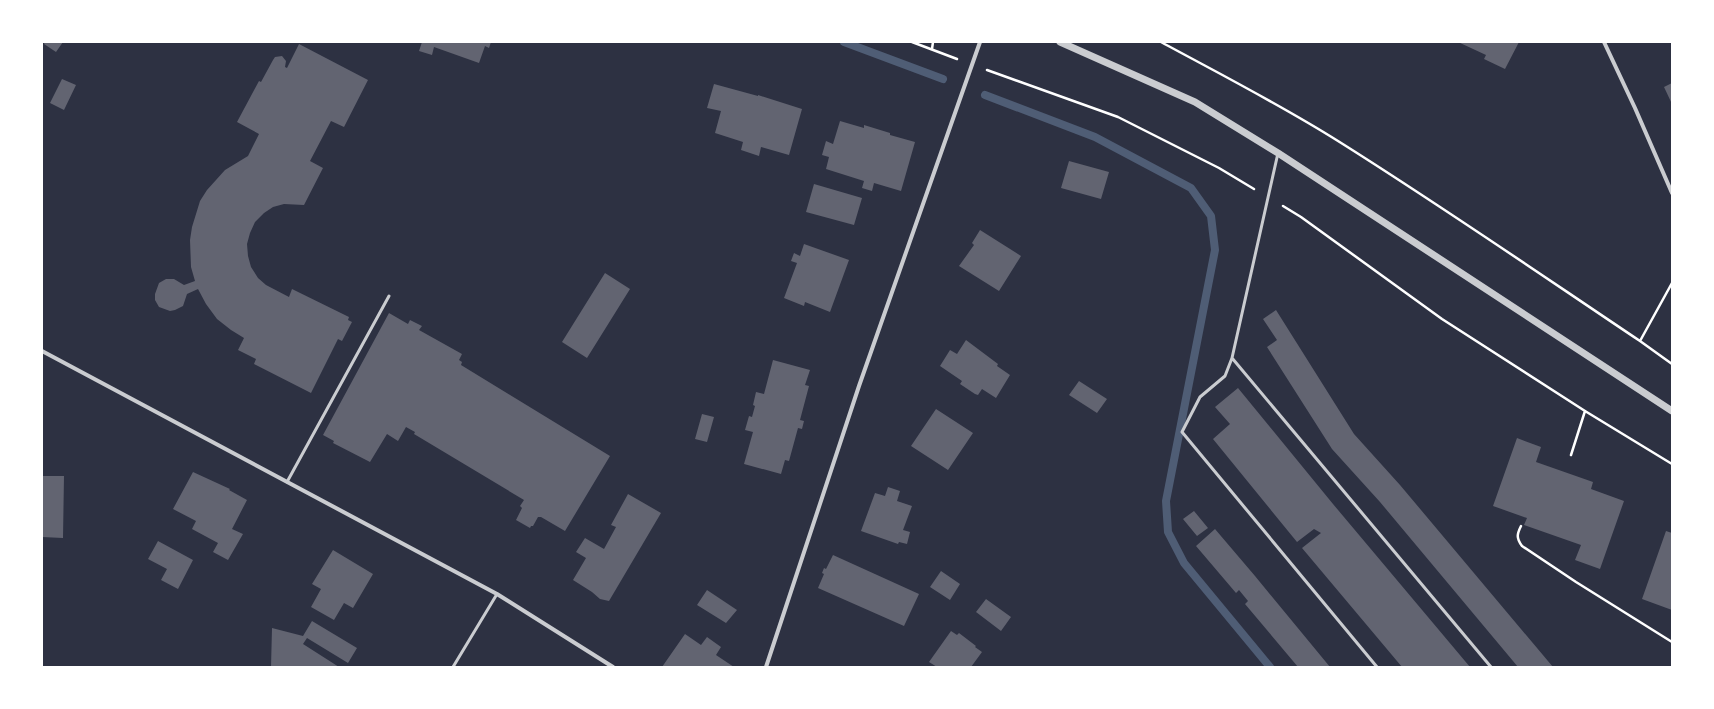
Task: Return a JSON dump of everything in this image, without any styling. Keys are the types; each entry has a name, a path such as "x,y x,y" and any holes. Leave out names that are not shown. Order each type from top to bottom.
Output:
{"street":[{"path":"766,667 859,386 980,42"},
{"path":"1060,42 1195,102 1278,153 1672,411"},
{"path":"1604,42 1636,108 1672,193"},
{"path":"42,351 497,594 613,667"}],"lane":[{"path":"1278,153 1232,358 1225,376 1200,397 1182,432 1377,667"},
{"path":"287,482 389,296"},
{"path":"1232,358 1491,667"},
{"path":"453,667 497,594"}],"path":[{"path":"912,42 957,59"},
{"path":"932,49 934,42"},
{"path":"1161,42 1250,90 1337,140 1433,202 1672,364"},
{"path":"983,69 1118,117 1219,168 1301,217 1442,319 1585,411 1672,464"},
{"path":"1640,341 1672,283"},
{"path":"1571,455 1585,411"},
{"path":"1521,526 1517,534 1518,540 1522,546 1576,582 1672,642"}],"building":[{"path":"45,42 63,42 56,52 44,44"},
{"path":"422,42 491,42 489,48 485,46 479,63 434,47 432,55 419,51"},
{"path":"1458,42 1519,42 1505,69 1484,59 1486,55"},
{"path":"299,44 368,80 344,127 331,121 310,161 323,168 304,205 284,204 273,207 264,213 255,222 247,244 251,267 258,278 266,285 289,297 292,289 349,317 348,320 352,322 342,341 338,339 311,393 254,364 256,359 238,350 244,338 217,319 206,304 198,289 187,294 183,306 175,310 170,311 159,307 155,300 155,294 159,283 166,279 174,279 184,285 195,281 191,267 190,240 192,227 200,201 207,190 225,170 248,156 259,134 237,122 259,81 261,82 275,57 282,56 286,61 285,67 287,68"},
{"path":"62,79 76,85 64,110 50,103"},
{"path":"1672,83 1672,104 1664,87"},
{"path":"714,84 758,95 802,109 789,155 761,147 759,156 741,150 743,142 715,133 721,111 707,108"},
{"path":"840,121 864,128 864,125 890,133 890,135 915,142 901,191 874,183 872,191 862,188 864,181 826,169 829,157 822,155 826,141 833,144"},
{"path":"1069,161 1109,172 1101,199 1061,188"},
{"path":"814,184 862,198 854,225 806,212"},
{"path":"980,230 1021,256 999,291 959,266 974,245 972,243"},
{"path":"804,244 849,260 830,312 805,302 804,306 784,298 797,263 791,261 794,253 800,256"},
{"path":"605,273 630,289 587,358 562,342"},
{"path":"1276,310 1354,434 1400,485 1553,667 1518,667 1380,502 1332,449 1267,347 1277,340 1263,319"},
{"path":"389,313 408,324 410,320 422,326 419,330 462,354 459,360 462,362 461,365 610,456 565,531 541,517 538,517 533,526 530,528 516,520 522,508 520,506 524,500 414,434 415,432 406,427 398,441 387,434 370,462 333,443 334,441 323,435"},
{"path":"966,340 1010,375 996,398 982,389 978,395 975,394 960,384 962,381 940,366 950,350 957,354"},
{"path":"773,360 810,370 805,385 809,386 800,420 804,421 802,429 798,428 789,461 785,460 781,474 744,464 753,432 745,430 749,416 752,417 755,406 753,405 756,392 764,394"},
{"path":"1079,381 1107,399 1097,413 1069,395"},
{"path":"1238,388 1470,667 1402,667 1302,548 1321,533 1314,529 1297,542 1213,439 1230,424 1215,407"},
{"path":"936,409 973,433 948,470 911,446"},
{"path":"702,414 714,417 707,442 695,439"},
{"path":"1517,438 1541,447 1536,462 1593,482 1591,489 1624,501 1600,569 1575,560 1581,545 1524,525 1527,518 1493,506"},
{"path":"193,472 230,489 229,490 247,500 232,529 243,534 228,560 213,552 218,543 192,529 196,521 173,509"},
{"path":"42,476 64,476 63,538 42,537"},
{"path":"888,487 900,491 897,501 912,506 903,530 910,532 907,544 899,542 898,544 861,531 875,493 885,496"},
{"path":"628,494 661,513 609,601 600,599 573,580 586,558 576,552 585,538 604,549 616,527 611,525"},
{"path":"1194,511 1208,528 1197,536 1183,519"},
{"path":"1215,529 1330,667 1298,667 1245,604 1248,601 1239,590 1236,593 1196,546"},
{"path":"1666,531 1672,533 1672,610 1642,599"},
{"path":"158,541 193,560 178,589 161,580 167,569 148,559"},
{"path":"333,550 373,574 353,608 344,603 334,620 311,607 321,589 312,584"},
{"path":"833,555 919,594 904,626 818,588 824,574 822,573 824,568 826,569"},
{"path":"941,571 960,584 950,600 930,587"},
{"path":"707,590 737,610 726,623 697,605"},
{"path":"986,599 1011,617 1001,631 976,612"},
{"path":"312,621 357,648 348,663 307,638 303,644 339,667 271,667 272,628 303,636"},
{"path":"951,631 957,635 959,633 982,652 971,667 937,667 929,662"},
{"path":"685,634 701,645 707,637 721,647 716,655 734,667 662,667"}],"waterway":[{"path":"844,42 943,79"},
{"path":"985,95 1095,137 1191,188 1211,216 1215,250 1166,501 1168,532 1184,563 1270,667"}]}
